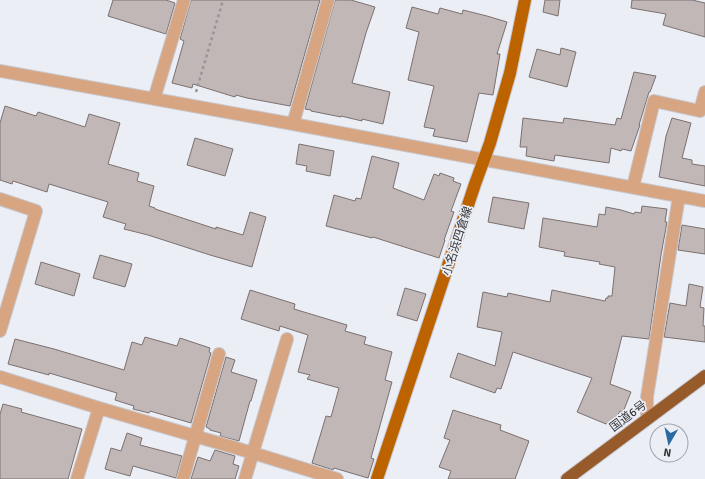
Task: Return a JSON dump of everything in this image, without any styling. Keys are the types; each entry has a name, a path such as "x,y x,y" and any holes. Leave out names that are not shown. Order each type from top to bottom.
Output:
{"highway":[{"name":"国道6号","path":"571,478 647,419 704,378"}],"main road":[{"name":"小名浜四倉線","path":"377,479 490,143 510,73 525,0"}],"street":[{"path":"154,99 184,0"},
{"path":"293,124 328,0"},
{"path":"0,71 705,201"},
{"path":"633,187 654,100 700,111 705,92"},
{"path":"647,419 647,397 679,196"},
{"path":"0,199 36,211 0,331"},
{"path":"245,479 287,339"},
{"path":"183,479 219,354"},
{"path":"0,377 337,479"},
{"path":"77,479 99,408"}],"path":[{"path":"192,106 223,0"}],"building":[{"path":"113,0 166,0 175,3 166,34 108,16"},
{"path":"191,0 320,0 290,106 236,95 235,97 193,84 192,88 172,83 184,41 180,39"},
{"path":"335,0 351,0 375,7 352,83 390,92 383,124 305,109"},
{"path":"545,0 560,0 558,16 543,12"},
{"path":"632,0 692,0 705,3 705,37 663,25 666,14 631,8"},
{"path":"412,7 438,14 440,8 462,14 463,10 507,22 497,54 500,54 493,95 479,93 467,142 433,136 435,129 424,127 434,86 408,80 419,32 406,28"},
{"path":"561,48 576,52 567,87 529,77 537,49 560,55"},
{"path":"634,72 656,76 649,92 631,151 622,149 621,151 611,148 609,163 555,155 554,161 526,156 527,147 520,147 523,118 563,123 564,118 615,125 617,118 621,119"},
{"path":"5,106 36,116 38,112 85,127 89,114 120,123 108,164 139,173 137,181 154,186 149,206 155,209 216,229 216,227 243,235 250,212 266,217 252,267 124,229 126,224 103,217 108,202 49,184 47,192 13,181 12,184 0,180 0,123"},
{"path":"672,118 691,123 682,158 692,160 692,164 705,166 705,186 659,177 666,136"},
{"path":"195,138 233,149 225,176 187,165"},
{"path":"299,144 334,151 330,176 306,171 307,166 296,164"},
{"path":"372,156 399,163 393,188 424,200 434,174 439,176 440,173 454,178 453,181 461,184 451,211 454,212 439,258 373,237 372,238 326,226 334,195 355,201 356,198 361,199"},
{"path":"493,197 529,203 524,229 488,222"},
{"path":"642,206 667,209 665,222 667,222 649,339 622,336 610,384 631,392 623,412 620,411 618,415 606,424 577,412 592,378 513,352 501,389 497,388 495,393 450,377 458,353 495,366 502,332 477,327 483,292 507,297 508,293 550,302 552,290 605,301 608,296 612,296 615,267 599,264 600,262 564,256 565,252 539,247 543,218 597,227 599,214 605,215 606,207 634,214 635,212 641,213"},
{"path":"682,225 705,229 705,254 678,250"},
{"path":"100,255 132,264 125,287 93,278"},
{"path":"41,262 80,274 74,296 35,284"},
{"path":"689,284 703,287 700,307 704,308 703,326 705,326 705,342 664,337 670,303 686,306"},
{"path":"405,288 426,294 417,321 397,315"},
{"path":"250,290 295,304 294,309 347,325 345,331 366,337 364,344 392,352 385,380 392,382 371,458 374,459 368,478 334,468 333,470 312,463 326,416 331,417 339,388 307,379 310,375 298,372 308,335 280,326 279,331 241,319"},
{"path":"145,337 177,346 180,338 210,348 209,352 211,353 191,423 150,411 149,413 133,409 134,406 115,400 117,393 49,373 49,375 8,364 15,339 124,370 132,342 142,345"},
{"path":"226,357 235,360 231,372 257,380 239,441 220,436 221,433 210,430 206,427"},
{"path":"3,404 22,409 21,412 82,429 68,479 0,479 0,414"},
{"path":"453,410 501,425 500,430 529,441 515,479 448,479 451,471 439,467 450,440 444,438"},
{"path":"127,433 142,438 140,445 182,456 176,478 133,466 130,476 105,469 111,448 121,451"},
{"path":"215,450 235,456 233,464 239,466 235,479 191,479 198,457 210,461"}]}
